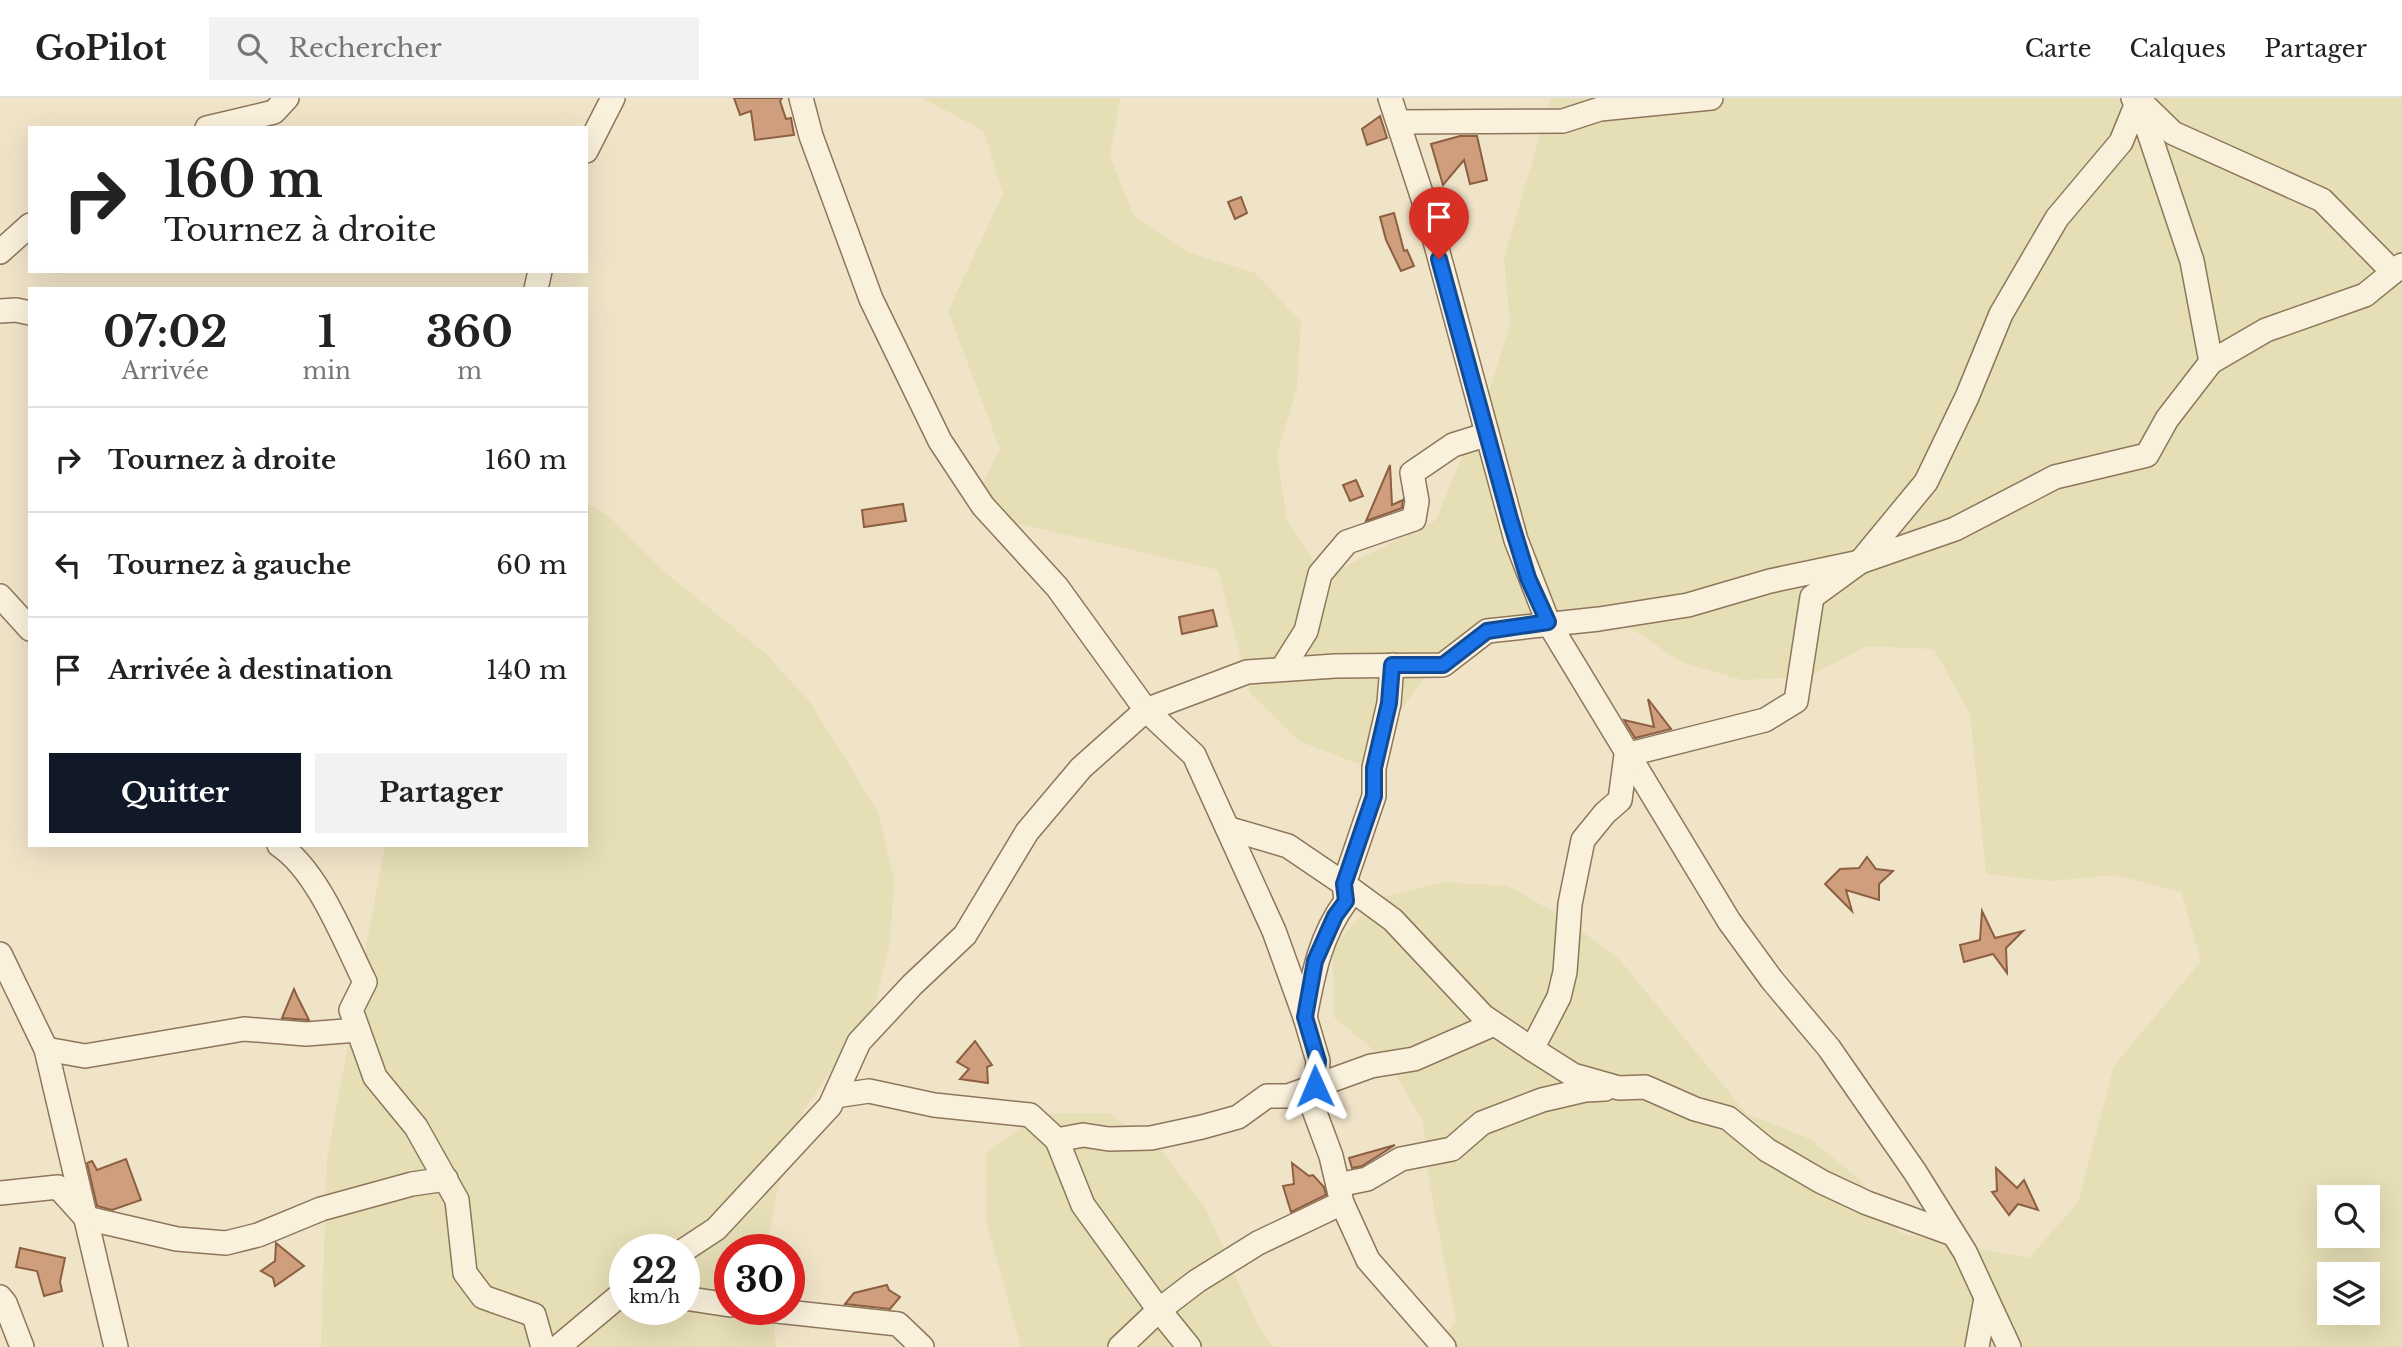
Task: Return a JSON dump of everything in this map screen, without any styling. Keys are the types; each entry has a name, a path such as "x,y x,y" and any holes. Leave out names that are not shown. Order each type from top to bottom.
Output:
{"street":[{"path":"215,126 274,111 287,98"},
{"path":"588,147 613,98"},
{"path":"801,98 811,136 871,299 940,441 983,506 1057,587 1146,710 1194,755 1230,829 1274,931 1305,1017 1318,1061 1314,1110 1340,1194 1368,1260 1444,1347"},
{"path":"1390,98 1426,208 1485,435 1524,565 1548,622 1728,921 1772,980 1829,1048 1953,1234 2009,1347"},
{"path":"1399,122 1563,121 1600,109 1712,98"},
{"path":"700,1240 716,1229 760,1184 830,1106 859,1042 912,985 965,934 1027,832 1081,768 1146,710 1247,672 1443,665 1487,631 1548,622 1599,619 1689,605 1770,581 1860,562 1955,529 2055,477 2147,455 2167,419 2211,362 2266,330 2365,295 2398,269 2322,200 2173,133 2137,98"},
{"path":"2137,98 2192,261 2211,362"},
{"path":"1626,755 1765,720 1796,701 1812,597 1860,562 1926,482 1967,397 2001,314 2057,218 2122,142 2137,98"},
{"path":"0,252 28,227"},
{"path":"0,311 28,313"},
{"path":"1282,669 1306,631 1320,573 1347,542 1414,519 1417,501 1412,473 1453,445 1485,435"},
{"path":"0,596 28,627"},
{"path":"1305,1017 1315,961 1335,916 1346,901 1344,884 1374,796 1374,768 1389,703 1392,665"},
{"path":"1532,1049 1559,997 1565,972 1570,904 1583,840 1605,813 1620,800 1626,755"},
{"path":"1230,829 1288,846 1393,920 1483,1016 1573,1076 1619,1088"},
{"path":"282,847 296,856 329,910 365,982 351,1010 375,1077 416,1127 457,1200 465,1273 483,1297 534,1315 544,1347"},
{"path":"0,954 46,1049 116,1347"},
{"path":"1057,1140 1083,1135 1109,1139 1151,1138 1202,1128 1238,1117 1267,1096 1289,1096 1371,1066 1414,1059 1494,1024"},
{"path":"46,1049 85,1056 244,1029 306,1034 358,1030"},
{"path":"1120,1347 1159,1310 1197,1281 1401,1159 1452,1149 1482,1123 1542,1100 1585,1090 1645,1087 1695,1109 1728,1118 1767,1150 1822,1182 1867,1203 1953,1234"},
{"path":"835,1096 869,1091 934,1105 1030,1115 1057,1140 1083,1205 1189,1347"},
{"path":"0,1193 58,1187 86,1217 177,1239 226,1243 258,1235 321,1209 412,1184 446,1180"},
{"path":"0,1297 5,1303 22,1347"},
{"path":"1977,1347 1986,1298"},
{"path":"558,1347 609,1304"},
{"path":"805,1314 898,1324 922,1347"}],"shaded area":[{"path":"922,98 1120,98 1110,156 1134,216 1190,253 1255,273 1301,322 1297,387 1277,455 1287,520 1324,577 1436,520 1490,389 1510,324 1504,258 1551,98 2402,98 2402,1347 1438,1347 1456,1320 1430,1187 1423,1121 1389,1063 1334,1017 1333,946 1378,898 1444,882 1508,886 1566,919 1619,959 1747,1114 1810,1139 1860,1180 1900,1233 2029,1258 2078,1202 2114,1066 2201,961 2181,892 2116,875 2051,881 1986,874 1970,714 1934,649 1867,646 1808,677 1742,680 1681,662 1613,616 1502,637 1440,656 1361,765 1299,741 1250,693 1218,570 990,517 975,500 1000,449 948,311 1003,194 984,131"},
{"path":"588,503 611,518 661,569 765,653 810,702 878,812 894,879 890,943 875,1004 803,1112 780,1178 769,1234 714,1234 714,1325 774,1325 776,1347 321,1347 327,1159 385,847 588,847"},
{"path":"1109,1113 1161,1150 1206,1209 1258,1326 1274,1347 1021,1347 987,1224 986,1153 1039,1114"}],"building":[{"path":"734,98 782,98 780,101 786,119 791,118 794,135 755,140 751,111 740,115"},
{"path":"1380,116 1387,138 1367,145 1362,129"},
{"path":"1460,136 1477,136 1487,180 1470,184 1464,160 1443,185 1431,144"},
{"path":"1241,197 1247,213 1235,219 1228,202"},
{"path":"1394,213 1404,251 1407,250 1414,266 1401,271 1386,240 1380,217"},
{"path":"1390,465 1392,505 1403,500 1402,508 1366,521"},
{"path":"1356,480 1363,496 1350,501 1343,485"},
{"path":"903,504 906,521 864,527 862,510"},
{"path":"1213,610 1217,626 1182,634 1179,617"},
{"path":"1648,699 1671,729 1635,738 1624,720 1654,727"},
{"path":"1867,857 1876,869 1893,871 1879,884 1879,900 1846,890 1852,911 1825,884 1840,869 1859,868"},
{"path":"1982,911 1995,938 2023,931 2006,948 2007,973 1993,954 1964,962 1960,945 1980,940"},
{"path":"294,989 297,996 309,1020 282,1018"},
{"path":"975,1041 992,1065 987,1067 988,1083 960,1079 969,1069 957,1062"},
{"path":"1395,1145 1362,1166 1352,1168 1349,1158"},
{"path":"126,1159 141,1200 112,1210 97,1206 87,1163 92,1161 97,1170"},
{"path":"1292,1163 1309,1176 1313,1175 1324,1187 1326,1195 1291,1212 1283,1186 1294,1184"},
{"path":"1996,1168 2017,1188 2024,1180 2038,1210 2018,1204 2009,1215 1992,1192 1997,1191"},
{"path":"276,1243 304,1266 275,1286 273,1278 261,1271 275,1261"},
{"path":"20,1248 65,1258 60,1282 62,1291 44,1296 37,1271 16,1267"},
{"path":"887,1285 889,1290 900,1297 890,1309 845,1304 854,1293"}],"route":[{"path":"1315,1086 1318,1061 1305,1017 1315,961 1335,916 1346,901 1344,884 1374,796 1374,768 1389,703 1392,665 1443,665 1487,631 1548,622 1528,578 1490,453 1439,259"}]}
